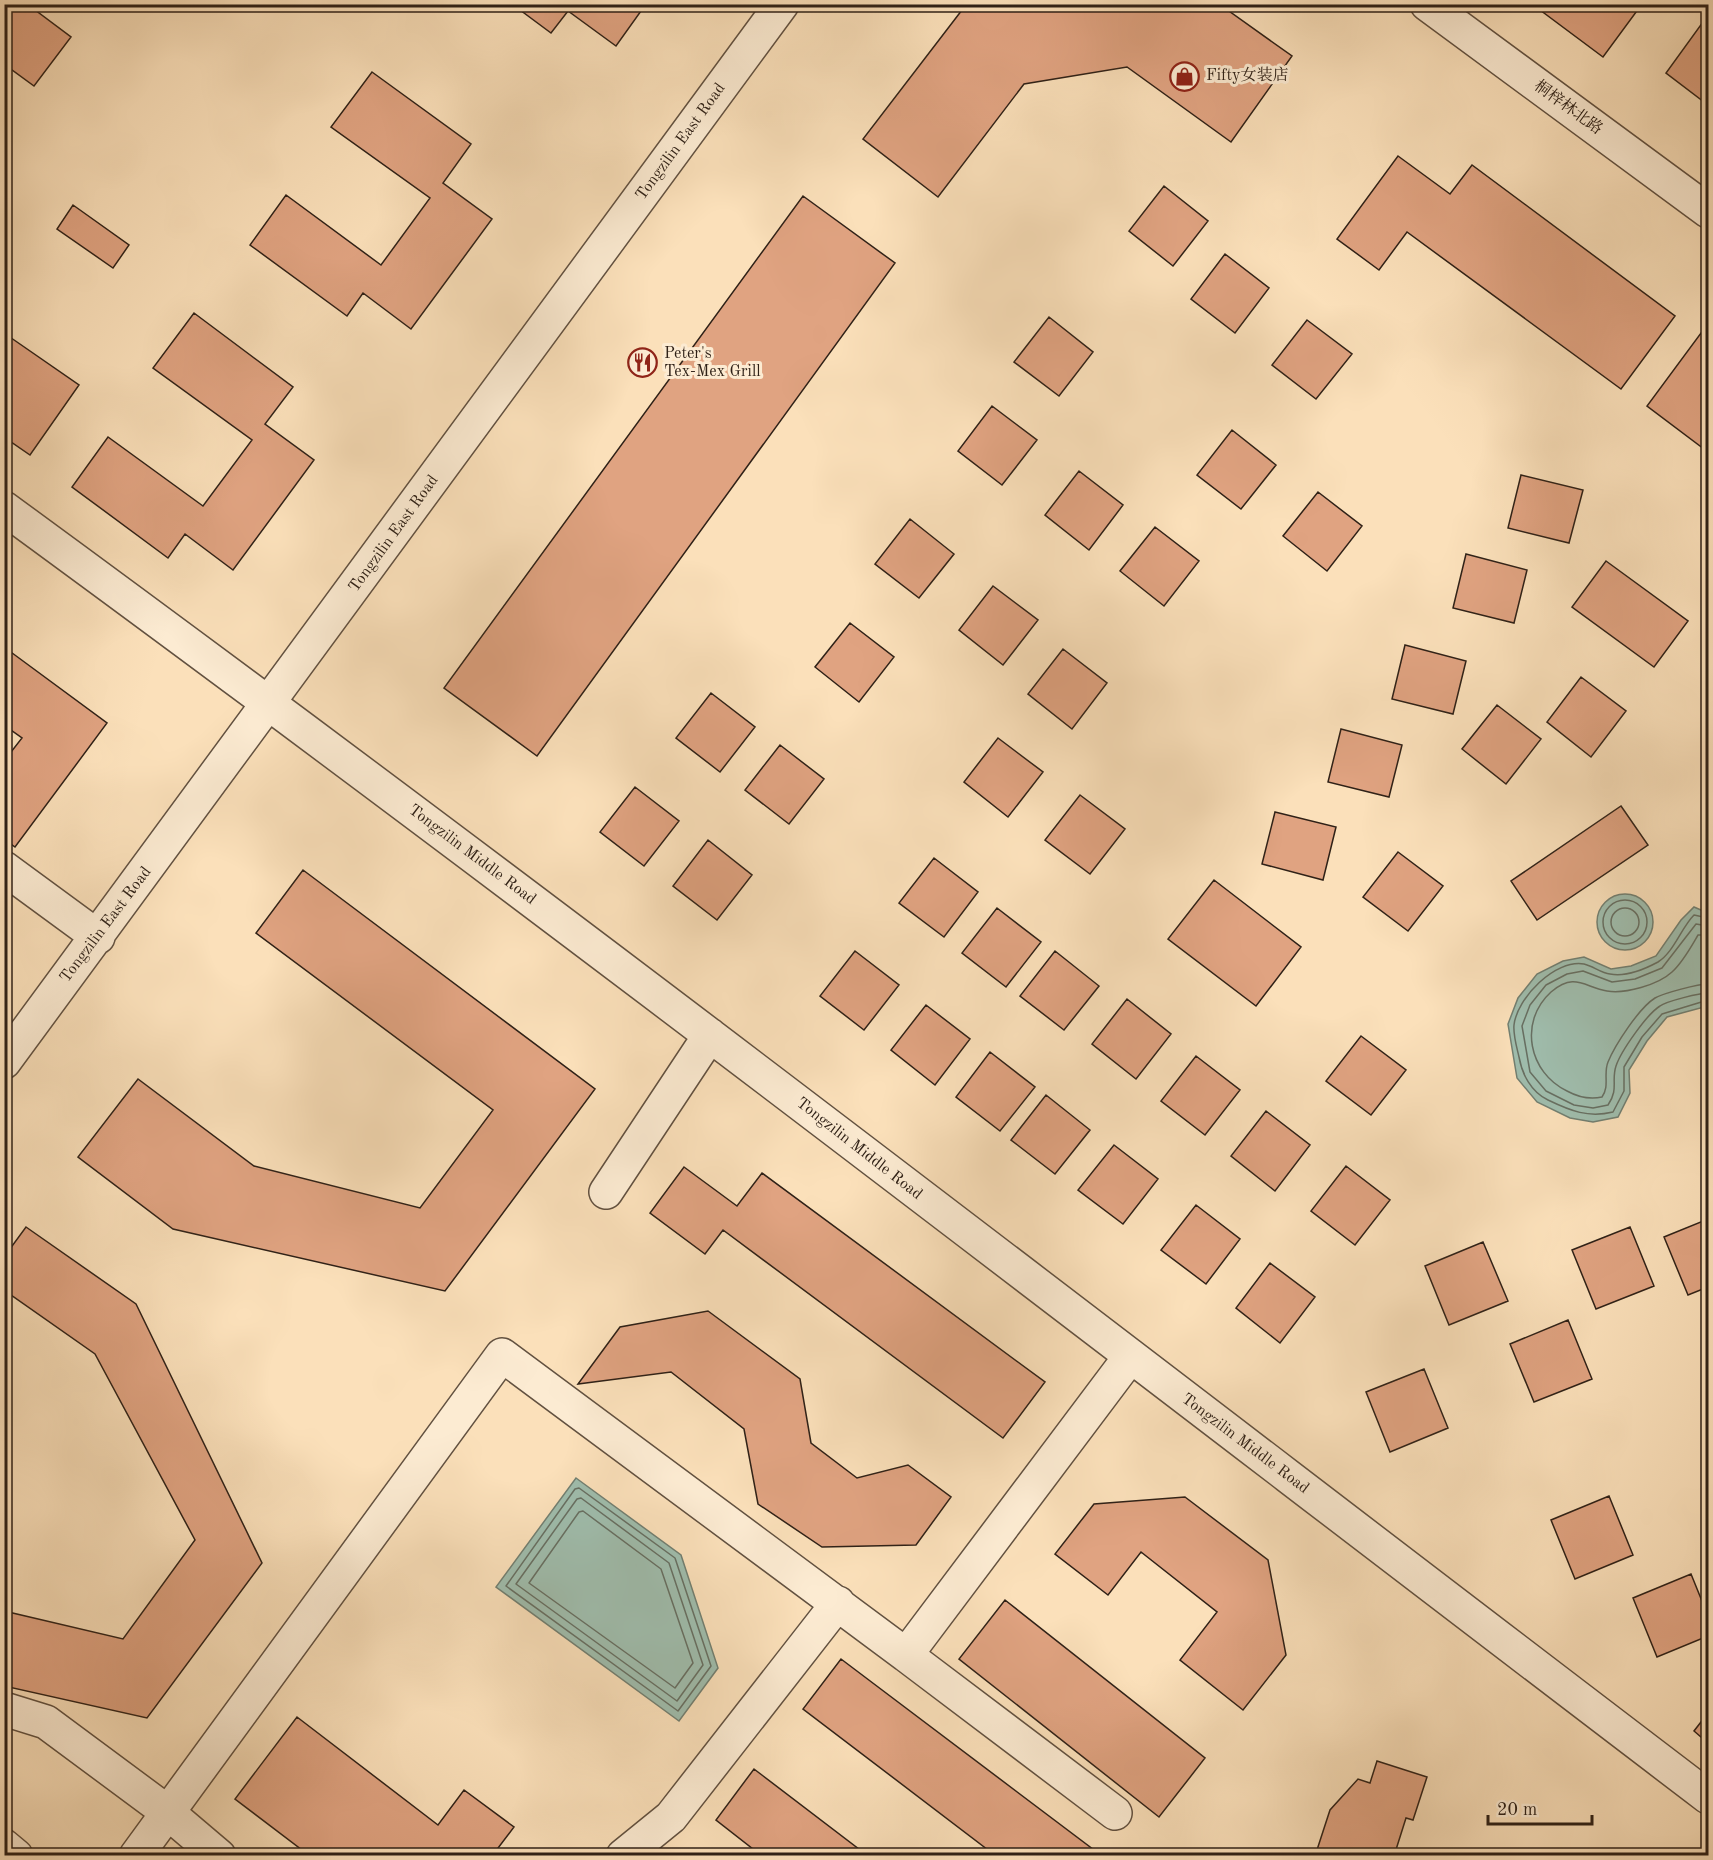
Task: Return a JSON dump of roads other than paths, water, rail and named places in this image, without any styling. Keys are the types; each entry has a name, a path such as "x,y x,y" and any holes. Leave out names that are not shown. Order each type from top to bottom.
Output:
{"street":[{"name":"Tongzilin East Road","path":"4,1062 271,703 782,4"},
{"name":"桐梓林北路","path":"1427,4 1708,211"},
{"name":"Tongzilin Middle Road","path":"4,508 271,703 710,1035 1708,1797"},
{"path":"4,868 98,937"},
{"path":"606,1192 710,1035"},
{"path":"136,1856 166,1811 502,1355 838,1603 1115,1813"},
{"path":"906,1655 1130,1357"},
{"path":"623,1856 671,1817 838,1603"},
{"path":"4,1709 46,1722 166,1811 219,1856"},
{"path":"4,1846 16,1856"}],"water":[{"path":"1620,894 1630,894 1645,902 1651,911 1653,922 1651,933 1645,942 1630,950 1620,950 1609,945 1602,938 1597,927 1597,917 1602,906 1609,899"},
{"path":"1694,907 1708,913 1708,1006 1667,1017 1647,1041 1629,1070 1630,1093 1618,1117 1593,1122 1570,1118 1537,1102 1517,1078 1508,1024 1518,998 1537,974 1563,961 1584,957 1611,969 1631,966 1656,956 1681,920"},
{"path":"576,1478 681,1555 718,1668 679,1721 496,1587"}],"place":[{"name":"Fifty女装店","path":"1185,76"},
{"name":"Peter's Tex-Mex Grill","path":"643,363"}]}
